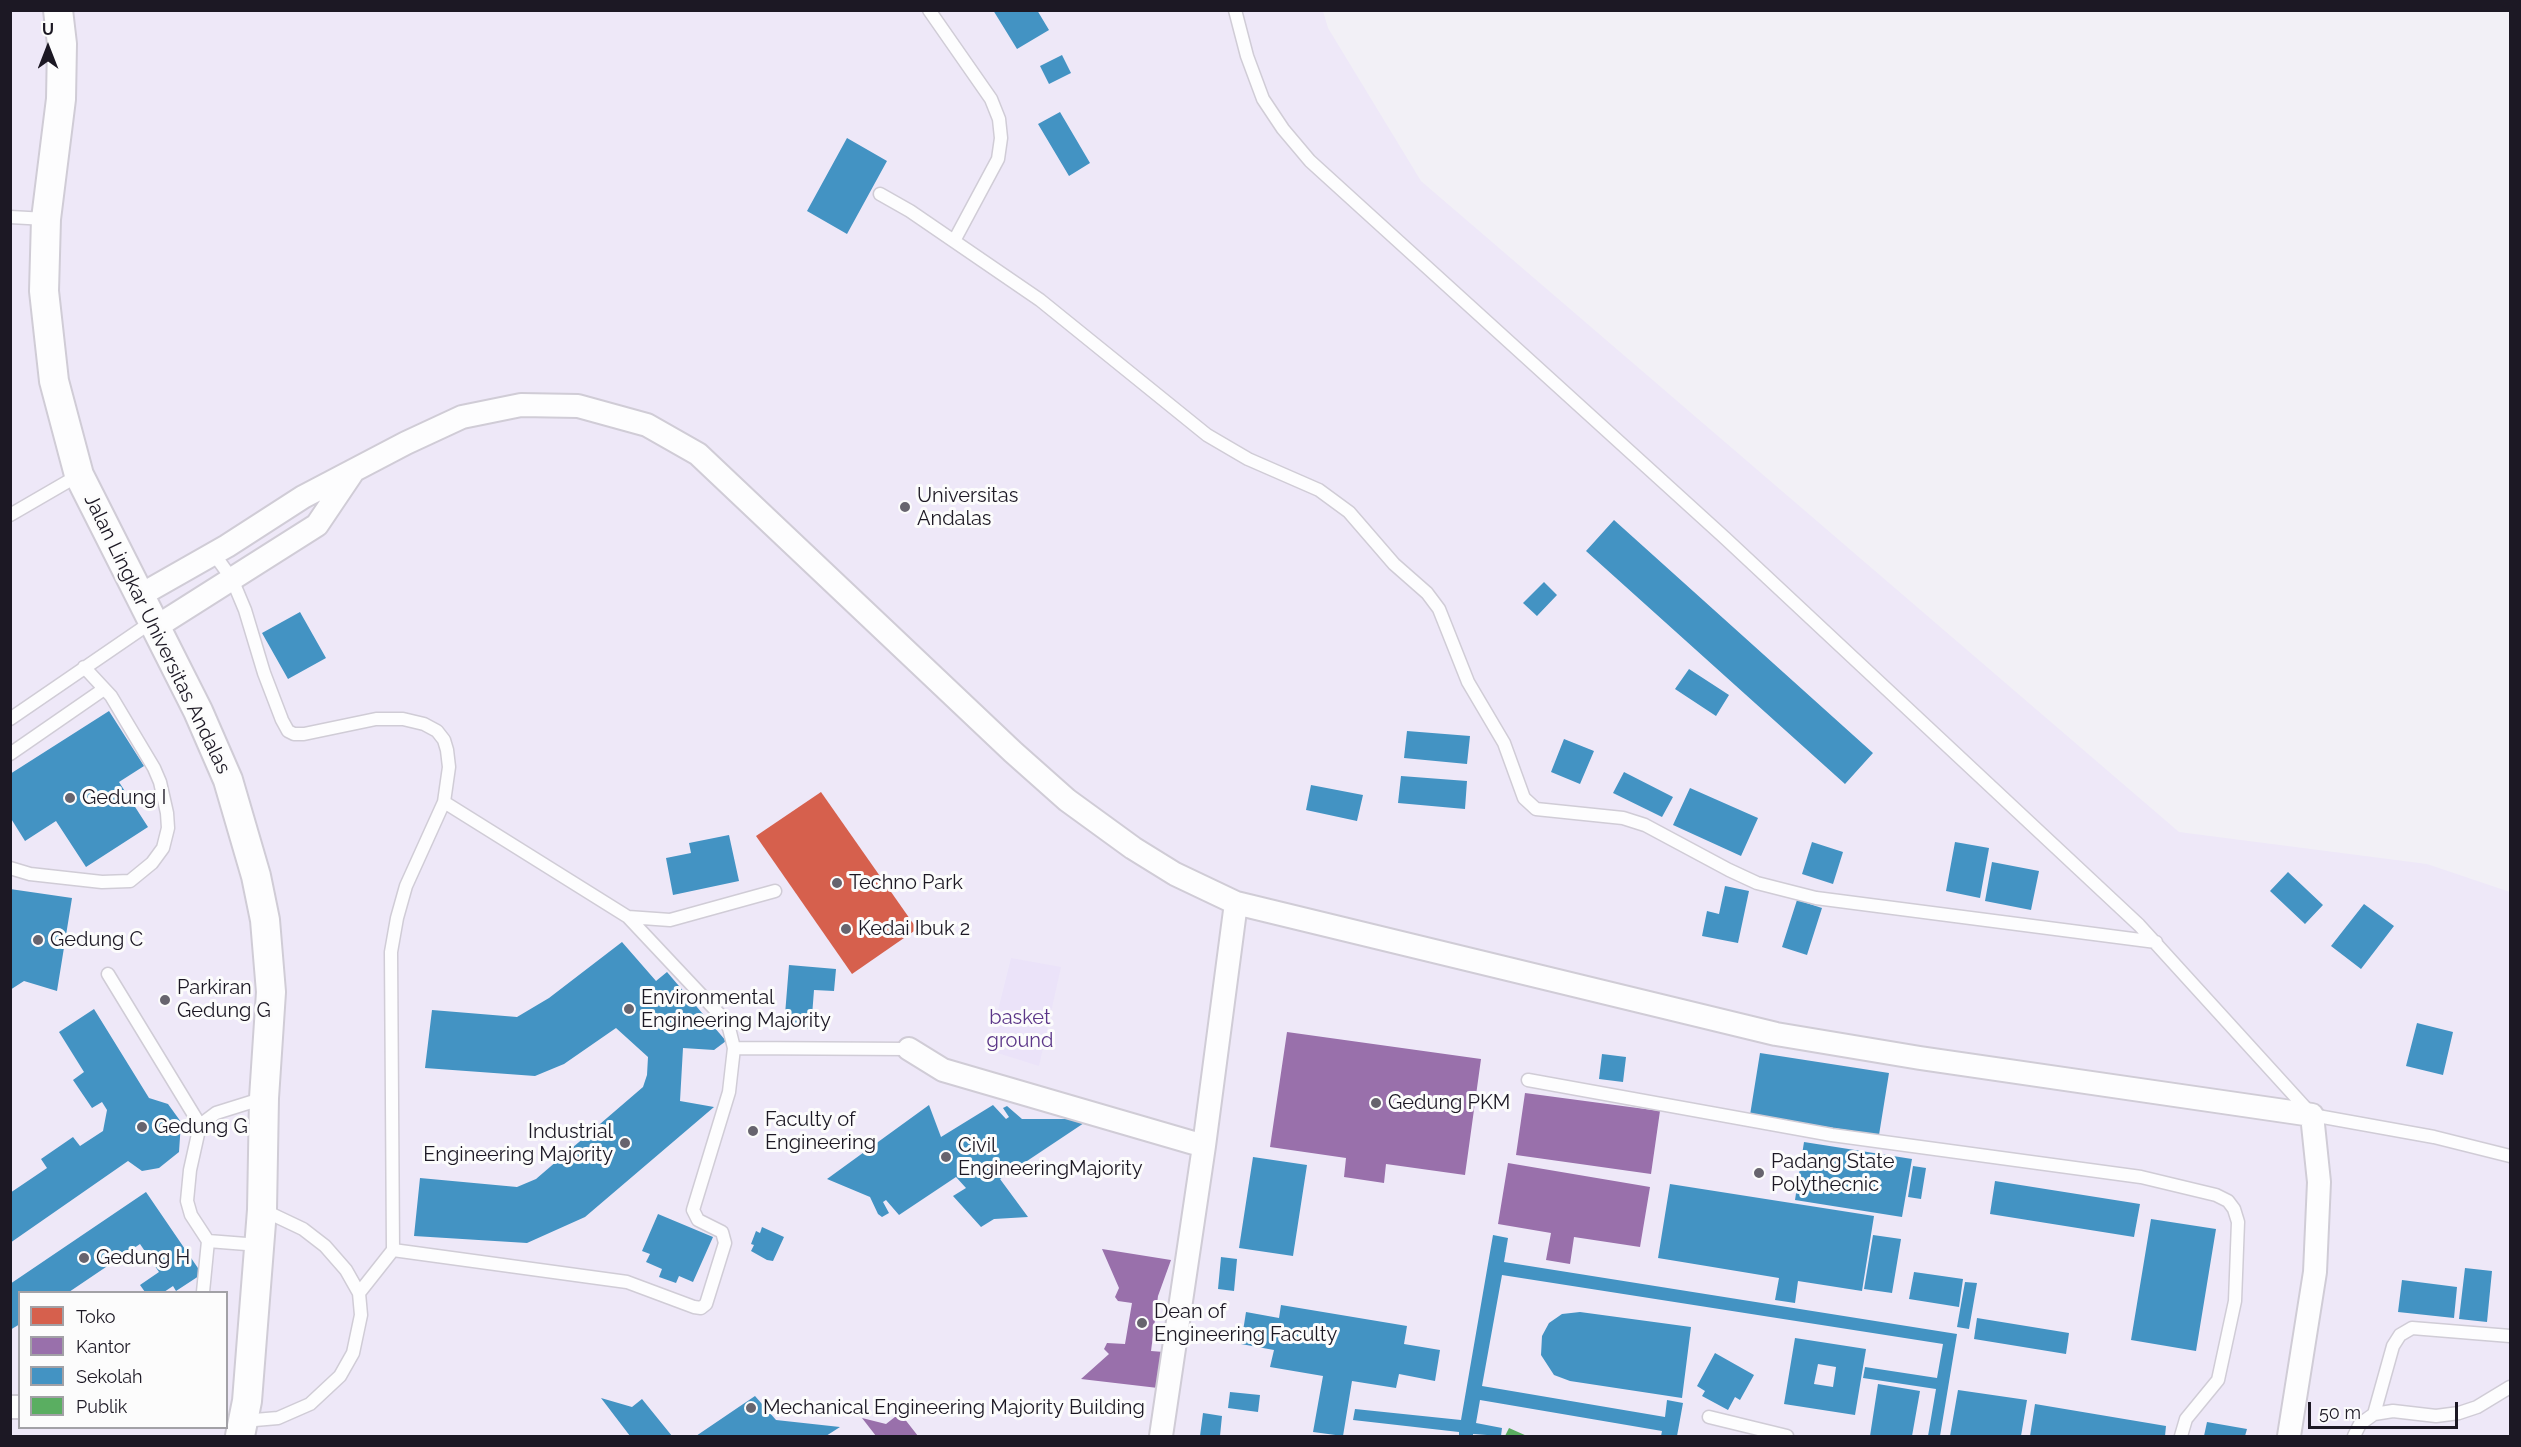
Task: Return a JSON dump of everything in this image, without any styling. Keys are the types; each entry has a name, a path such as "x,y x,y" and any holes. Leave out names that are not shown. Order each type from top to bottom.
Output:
{"street":[{"name":"Jalan Lingkar Universitas Andalas","path":"58,10 62,44 61,99 45,219 44,291 54,381 79,475 198,711 228,780 256,876 265,920 271,992 264,1098 262,1210 239,1415"},
{"path":"139,596 214,554 354,469 462,417 521,405 578,406 647,425 698,454 1012,752 1067,801 1133,848 1175,874 1236,903 1776,1034 1920,1058 2312,1115 2319,1182 2317,1243 2309,1318 2289,1437"},
{"path":"154,624 232,579 317,525 354,469"},
{"path":"1161,1437 1204,1146 1236,903"},
{"path":"909,1049 943,1070 1204,1146"}],"lane":[{"path":"929,10 991,99 999,119 1001,138 998,159 954,241"},
{"path":"1235,10 1247,56 1263,99 1283,129 1310,161 1725,538 2156,942 2312,1115 2434,1137 2511,1156"},
{"path":"880,194 1040,300 1207,435 1248,459 1319,490 1349,512 1394,564 1427,593 1439,609 1468,682 1504,743 1524,798 1536,809 1623,818 1645,825 1757,883 1816,898 2156,942"},
{"path":"10,217 45,219"},
{"path":"10,516 79,475"},
{"path":"214,554 232,579 245,610 264,672 288,730 294,734 304,734 376,719 403,719 437,730 447,750 448,776 444,802 406,886 391,952 393,1250 359,1293"},
{"path":"10,718 84,667 154,624"},
{"path":"10,868 30,874 102,882 130,881 152,863 163,848 168,828 160,782 130,726 104,689 84,667"},
{"path":"10,754 104,689"},
{"path":"393,1250 627,1282 701,1308 706,1304 725,1239 722,1232 698,1220 694,1215 694,1204 729,1092 734,1048 729,1028 722,1017 628,917 444,802"},
{"path":"628,917 670,921 775,891"},
{"path":"108,974 200,1125 190,1170 187,1201 191,1215 208,1241 202,1291"},
{"path":"734,1048 909,1049"},
{"path":"1528,1080 1832,1135 2141,1177 2216,1195 2228,1201 2234,1209 2238,1222 2235,1301 2217,1380 2186,1419 2181,1437"},
{"path":"200,1125 224,1110 264,1098"},
{"path":"239,1415 278,1418 310,1404 340,1376 353,1353 361,1315 359,1293 346,1270 325,1246 303,1229 262,1210"},
{"path":"208,1241 259,1245"},
{"path":"2374,1414 2393,1346 2400,1335 2412,1328 2511,1336"},
{"path":"2354,1437 2360,1424 2374,1414 2393,1411 2436,1416 2459,1413 2477,1407 2511,1387"},
{"path":"1709,1417 1787,1437"}],"shaded area":[{"name":"Universitas Andalas","path":"11,11 1323,11 1328,28 1421,181 2179,832 2427,864 2510,892 2510,1436 11,1436"}],"green space":[{"name":"basket ground","path":"1011,958 1061,967 1039,1066 988,1050"}],"building: Toko":[{"name":"Techno Park","path":"821,792 917,929 852,974 756,836"}],"building: Kantor":[{"name":"Gedung PKM","path":"1287,1032 1481,1059 1465,1175 1386,1164 1384,1183 1344,1177 1346,1158 1270,1147"},
{"path":"1525,1093 1660,1111 1651,1174 1516,1155"},
{"path":"1508,1163 1650,1187 1640,1247 1574,1237 1570,1264 1546,1260 1551,1233 1498,1224"},
{"name":"Dean of Engineering Faculty","path":"1102,1249 1171,1260 1158,1296 1151,1351 1164,1352 1158,1388 1081,1379 1109,1354 1104,1349 1107,1343 1125,1344 1132,1303 1118,1301 1115,1297 1119,1288"},
{"path":"900,1413 918,1436 876,1436 862,1418 886,1424"}],"building: Sekolah":[{"path":"993,10 1037,10 1049,30 1017,49"},
{"path":"1062,55 1071,73 1049,84 1040,66"},
{"path":"1060,112 1090,163 1069,176 1038,124"},
{"path":"847,138 887,161 847,234 807,211"},
{"path":"1614,520 1873,753 1845,784 1586,551"},
{"path":"1544,582 1557,595 1537,616 1523,603"},
{"path":"300,612 326,658 288,679 262,633"},
{"path":"1689,669 1729,695 1716,716 1675,689"},
{"name":"Gedung I","path":"109,711 144,766 119,782 148,827 86,867 56,821 25,841 10,817 10,774"},
{"path":"1407,731 1470,736 1467,764 1404,758"},
{"path":"1564,739 1594,751 1580,784 1551,772"},
{"path":"1624,772 1673,797 1662,817 1613,793"},
{"path":"1401,776 1467,781 1465,809 1398,803"},
{"path":"1311,785 1363,795 1357,821 1306,810"},
{"path":"1690,788 1758,818 1741,856 1673,825"},
{"path":"729,835 739,881 673,895 666,858 691,853 689,843"},
{"path":"1812,842 1843,852 1833,884 1802,874"},
{"path":"1955,842 1989,848 1980,898 1946,891"},
{"path":"1992,862 2039,871 2031,910 1985,901"},
{"path":"2288,872 2323,905 2305,924 2270,891"},
{"path":"1725,886 1749,891 1738,943 1702,936 1707,911 1719,914"},
{"name":"Gedung C","path":"10,889 72,898 57,991 24,981 10,990"},
{"path":"1797,900 1822,908 1807,955 1782,947"},
{"path":"2364,904 2394,926 2361,969 2331,946"},
{"path":"622,942 656,981 667,972 726,1041 714,1050 683,1048 680,1101 714,1107 585,1217 527,1243 414,1236 420,1178 517,1187 536,1179 643,1087 647,1075 648,1057 616,1028 564,1064 535,1076 425,1068 432,1010 517,1017 549,998"},
{"path":"789,965 836,969 834,991 814,990 811,1029 784,1027"},
{"name":"Gedung G","path":"94,1009 149,1098 168,1104 181,1122 179,1152 159,1168 142,1171 128,1161 10,1243 10,1193 47,1168 41,1159 73,1137 80,1146 103,1131 107,1110 102,1102 92,1108 73,1080 84,1072 59,1032"},
{"path":"2417,1023 2453,1032 2443,1075 2406,1066"},
{"path":"1760,1053 1889,1073 1879,1135 1750,1115"},
{"path":"1602,1054 1626,1057 1623,1082 1599,1079"},
{"name":"Civil EngineeringMajority","path":"929,1105 941,1137 993,1105 1006,1119 1009,1117 1003,1108 1007,1106 1022,1119 1090,1119 1000,1179 1028,1217 994,1219 981,1227 953,1196 966,1188 956,1177 899,1215 886,1200 883,1202 889,1213 882,1217 878,1214 870,1197 827,1179"},
{"path":"1804,1142 1912,1159 1902,1217 1795,1200"},
{"path":"1253,1157 1307,1165 1293,1256 1239,1248"},
{"path":"1913,1166 1926,1168 1921,1199 1908,1197"},
{"path":"1995,1181 2140,1204 2134,1237 1990,1214"},
{"path":"1670,1184 1874,1216 1862,1291 1798,1281 1795,1303 1775,1300 1779,1278 1658,1258"},
{"name":"Gedung H","path":"146,1192 202,1274 176,1291 173,1286 166,1291 144,1291 140,1285 159,1272 140,1244 70,1291 18,1291 18,1325 10,1330 10,1284"},
{"path":"658,1214 713,1237 693,1282 679,1276 676,1283 659,1277 662,1269 646,1262 650,1254 642,1251"},
{"path":"2151,1219 2216,1229 2196,1351 2131,1340"},
{"path":"762,1227 784,1237 773,1261 751,1251 756,1231 760,1233"},
{"path":"1493,1235 1508,1238 1504,1262 1957,1334 1940,1436 1928,1436 1936,1389 1863,1378 1865,1367 1937,1378 1943,1344 1502,1275 1482,1386 1665,1417 1667,1400 1683,1403 1677,1436 1661,1436 1662,1431 1480,1400 1476,1423 1502,1428 1501,1436 1473,1434 1473,1436 1459,1436 1459,1432 1353,1420 1355,1409 1461,1420"},
{"path":"1873,1235 1901,1239 1892,1293 1864,1289"},
{"path":"1221,1257 1237,1259 1234,1291 1218,1289"},
{"path":"2465,1268 2492,1271 2487,1322 2459,1319"},
{"path":"1914,1272 1963,1279 1959,1307 1909,1299"},
{"path":"2402,1280 2457,1287 2454,1318 2398,1312"},
{"path":"1965,1282 1977,1283 1969,1329 1957,1327"},
{"path":"1281,1305 1407,1326 1404,1344 1440,1350 1435,1381 1399,1374 1396,1388 1352,1381 1343,1436 1313,1432 1323,1376 1270,1367 1274,1350 1241,1344 1246,1312 1279,1318"},
{"path":"1580,1312 1691,1327 1682,1398 1570,1381 1554,1375 1541,1355 1542,1336 1549,1323 1562,1314"},
{"path":"1977,1318 2069,1333 2066,1354 1974,1339"},
{"path":"1795,1338 1866,1349 1855,1415 1784,1404","holes":["1818,1364 1836,1367 1833,1387 1814,1384"]},
{"path":"1715,1353 1754,1375 1740,1400 1735,1397 1728,1410 1702,1396 1705,1391 1697,1386"},
{"path":"1878,1384 1920,1391 1912,1436 1870,1436"},
{"path":"1958,1390 2027,1400 2021,1436 1950,1436"},
{"path":"1230,1392 1260,1395 1258,1412 1228,1408"},
{"name":"Mechanical Engineering Majority Building","path":"755,1396 776,1420 840,1427 826,1436 696,1436"},
{"path":"601,1398 632,1407 642,1399 672,1436 630,1436"},
{"path":"2035,1404 2166,1426 2165,1436 2030,1436"},
{"path":"1203,1413 1222,1416 1220,1436 1200,1436"},
{"path":"2207,1422 2247,1429 2245,1436 2204,1436"}],"building: Publik":[{"path":"1509,1428 1527,1436 1505,1436"}],"place":[{"name":"Universitas Andalas","path":"905,507"},
{"name":"Gedung I","path":"70,798"},
{"name":"Techno Park","path":"837,883"},
{"name":"Kedai Ibuk 2","path":"846,929"},
{"name":"Gedung C","path":"38,940"},
{"name":"Parkiran Gedung G","path":"165,1000"},
{"name":"Environmental Engineering Majority","path":"629,1009"},
{"name":"Gedung PKM","path":"1376,1103"},
{"name":"Gedung G","path":"142,1127"},
{"name":"Faculty of Engineering","path":"753,1131"},
{"name":"Industrial Engineering Majority","path":"625,1143"},
{"name":"Civil EngineeringMajority","path":"946,1157"},
{"name":"Padang State Polythecnic","path":"1759,1173"},
{"name":"Gedung H","path":"84,1258"},
{"name":"Dean of Engineering Faculty","path":"1142,1323"},
{"name":"Mechanical Engineering Majority Building","path":"751,1408"}]}
